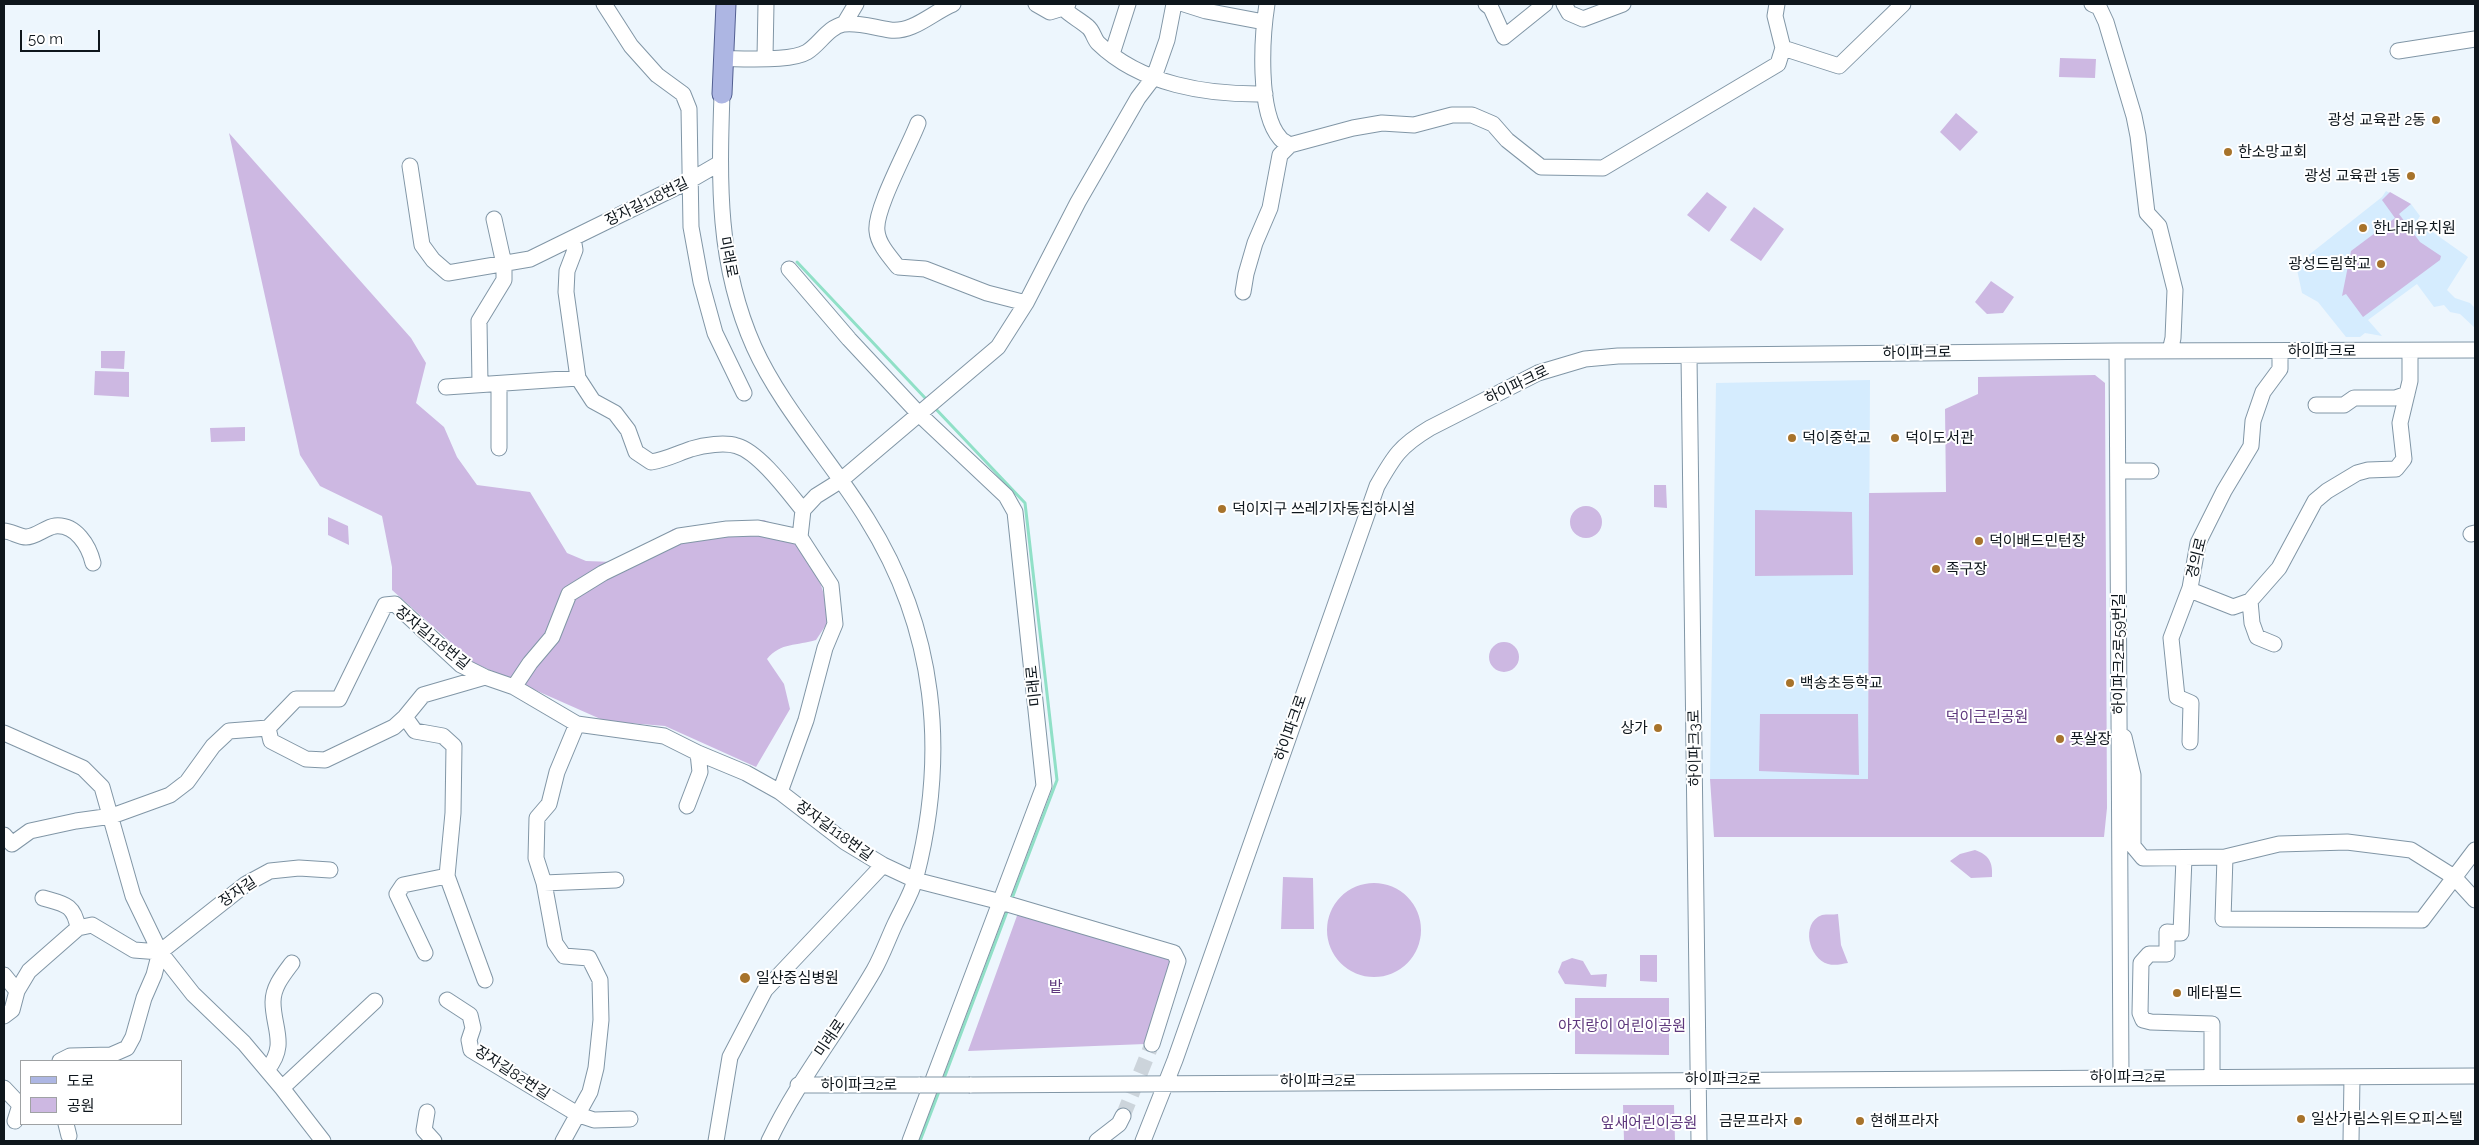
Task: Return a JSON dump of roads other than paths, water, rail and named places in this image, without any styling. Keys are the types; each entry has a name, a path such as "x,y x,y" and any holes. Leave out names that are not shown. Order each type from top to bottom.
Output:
{"main road":[{"name":"미래로","path":"722,94 726,4"}],"street":[{"path":"604,4 631,46 657,75 683,94 688,109 691,227 701,282 715,333 744,393"},
{"path":"765,57 766,4"},
{"path":"844,24 856,4"},
{"path":"724,58 794,58 809,51 830,31 844,24 872,26 891,30 909,28 953,4"},
{"path":"1036,4 1050,12 1066,6 1072,17 1089,27 1097,42 1133,67 1154,77 1206,91 1265,94"},
{"path":"1112,54 1128,4"},
{"path":"514,687 530,663 552,637 569,594 603,573 679,536 726,529 758,528 800,537 803,510 816,496 840,481 998,347 1026,304 1078,202 1138,98 1154,77 1167,40 1174,4"},
{"path":"1184,4 1206,11 1264,22"},
{"path":"1267,4 1261,60 1265,94 1271,119 1280,138 1290,145"},
{"path":"1486,4 1491,8 1504,37 1545,4"},
{"path":"1564,4 1569,13 1583,19 1623,4"},
{"path":"1243,292 1255,243 1270,208 1280,155 1290,145 1353,128 1382,123 1414,125 1452,115 1472,115 1493,124 1507,140 1541,167 1603,168 1778,64 1783,48 1775,16 1777,4"},
{"path":"1783,48 1839,66 1903,4"},
{"path":"2092,4 2099,7 2106,22 2124,82 2138,136 2147,213 2159,226 2175,290 2173,338 2170,350"},
{"path":"2398,51 2475,39"},
{"name":"미래로","path":"722,94 720,208 724,240 744,323 764,368 866,517 900,580 921,644 928,681 934,738 933,782 927,825 915,880 875,969 798,1085 769,1141"},
{"path":"918,123 879,213 877,231 887,254 898,267 925,269 987,294 1026,304"},
{"name":"장자길118번길","path":"410,166 422,245 432,260 448,273 530,259 689,182 720,163"},
{"path":"480,384 479,321 504,280 504,264 494,219"},
{"path":"573,238 575,250 567,271 566,292 578,378 593,401 615,413 628,430 636,452 651,462 669,459 691,448 714,445 738,446 757,459 803,510"},
{"name":"미래로","path":"789,269 849,339 1006,496 1015,512 1044,786 1003,902 967,986 910,1141"},
{"name":"하이파크로","path":"1143,1141 1167,1082 1376,486 1394,455 1415,437 1430,428 1551,368 1594,358 2170,350 2280,351 2351,343 2410,350 2475,350"},
{"path":"2190,590 2233,607 2250,601 2279,568 2315,501 2357,473 2368,470 2396,469 2404,459 2400,423 2410,381 2410,350"},
{"name":"하이파크2로59번길","path":"2117,351 2121,1077"},
{"name":"경의로","path":"2190,742 2191,704 2177,697 2171,638 2190,590 2198,543 2224,491 2251,446 2253,421 2263,392 2280,369 2280,351"},
{"name":"하이파크3로","path":"1689,356 1699,1141"},
{"path":"446,387 578,378"},
{"path":"498,448 499,384"},
{"path":"2316,405 2344,404 2354,398 2395,398 2407,394"},
{"path":"2118,471 2150,471"},
{"path":"4,531 26,537 55,526 68,528 82,538 90,552 93,563"},
{"name":"장자길118번길","path":"780,792 806,720 825,648 835,624 830,584 800,537"},
{"path":"2250,601 2252,623 2257,638 2274,644"},
{"name":"장자길118번길","path":"485,677 423,695 394,727 325,760 306,759 272,740 268,728 296,699 339,699 386,605 395,604 461,665 485,677 514,687 577,724 664,736 746,774 780,792 845,842 883,865 915,880"},
{"path":"405,717 415,731 444,736 454,746 454,813 447,876 485,980"},
{"path":"2119,722 2128,747 2133,775 2133,846 2143,858 2225,857 2279,844 2347,842 2411,850 2454,877 2475,900"},
{"path":"563,1141 590,1092 596,1068 601,1020 600,980 590,958 564,956 555,943 544,883 536,858 537,818 549,804 557,772 577,724"},
{"path":"4,835 12,844 30,831 76,821 112,816 170,795 188,782 212,746 229,731 268,728"},
{"path":"4,733 83,768 102,787 112,816 133,896 160,952 193,994 244,1043 323,1141"},
{"path":"687,806 700,772 698,753"},
{"path":"2225,857 2223,919 2422,920 2475,850"},
{"path":"2184,858 2181,933 2167,932 2167,954 2149,954 2141,963 2140,1013 2143,1020 2151,1022 2212,1024 2212,1077"},
{"path":"716,1141 730,1057 765,990 883,865"},
{"name":"장자길","path":"160,952 246,884 270,872 299,868 330,870"},
{"path":"426,953 397,894 403,885 447,876"},
{"path":"544,883 616,880"},
{"path":"915,880 1003,902 1174,953 1178,961 1152,1044"},
{"path":"44,898 68,905 76,914 78,928"},
{"path":"4,1016 12,1010 17,991 29,971 78,928 92,925 134,950 160,952"},
{"path":"62,1060 70,1056 112,1055 127,1048 133,1037 160,952"},
{"path":"267,1070 276,1059 278,1029 273,1002 278,981 292,963"},
{"path":"4,975 17,991"},
{"name":"장자길82번길","path":"448,1000 470,1015 474,1028 468,1040 471,1050 578,1115"},
{"path":"282,1088 375,1001"},
{"path":"2352,1076 2352,1141"},
{"name":"하이파크2로","path":"798,1085 2475,1076"},
{"path":"4,1088 20,1105 15,1121"},
{"path":"427,1112 424,1130 434,1141"},
{"path":"578,1115 594,1120 630,1118"},
{"path":"1097,1141 1119,1124 1123,1116"}],"waterway":[{"path":"797,262 927,400"},
{"path":"933,406 1025,503 1057,780 1011,901"},
{"path":"943,1081 1008,909"},
{"path":"920,1141 940,1089"}],"tunnel":[{"path":"1123,1116 1152,1044"}],"place":[{"name":"광성 교육관 2동","path":"2436,120"},
{"name":"한소망교회","path":"2228,152"},
{"name":"광성 교육관 1동","path":"2411,176"},
{"name":"한나래유치원","path":"2363,228"},
{"name":"광성드림학교","path":"2381,264"},
{"name":"덕이중학교","path":"1792,438"},
{"name":"덕이도서관","path":"1895,438"},
{"name":"덕이지구 쓰레기자동집하시설","path":"1222,509"},
{"name":"덕이배드민턴장","path":"1979,541"},
{"name":"족구장","path":"1936,569"},
{"name":"백송초등학교","path":"1790,683"},
{"name":"상가","path":"1658,728"},
{"name":"풋살장","path":"2060,739"},
{"name":"일산중심병원","path":"745,978"},
{"name":"메타필드","path":"2177,993"},
{"name":"일산가림스위트오피스텔","path":"2301,1119"},
{"name":"금문프라자","path":"1798,1121"},
{"name":"현해프라자","path":"1860,1121"}],"park label":[{"name":"덕이근린공원","path":"1987,717"},
{"name":"밭","path":"1056,987"},
{"name":"아지랑이 어린이공원","path":"1622,1026"},
{"name":"잎새어린이공원","path":"1649,1123"}]}
